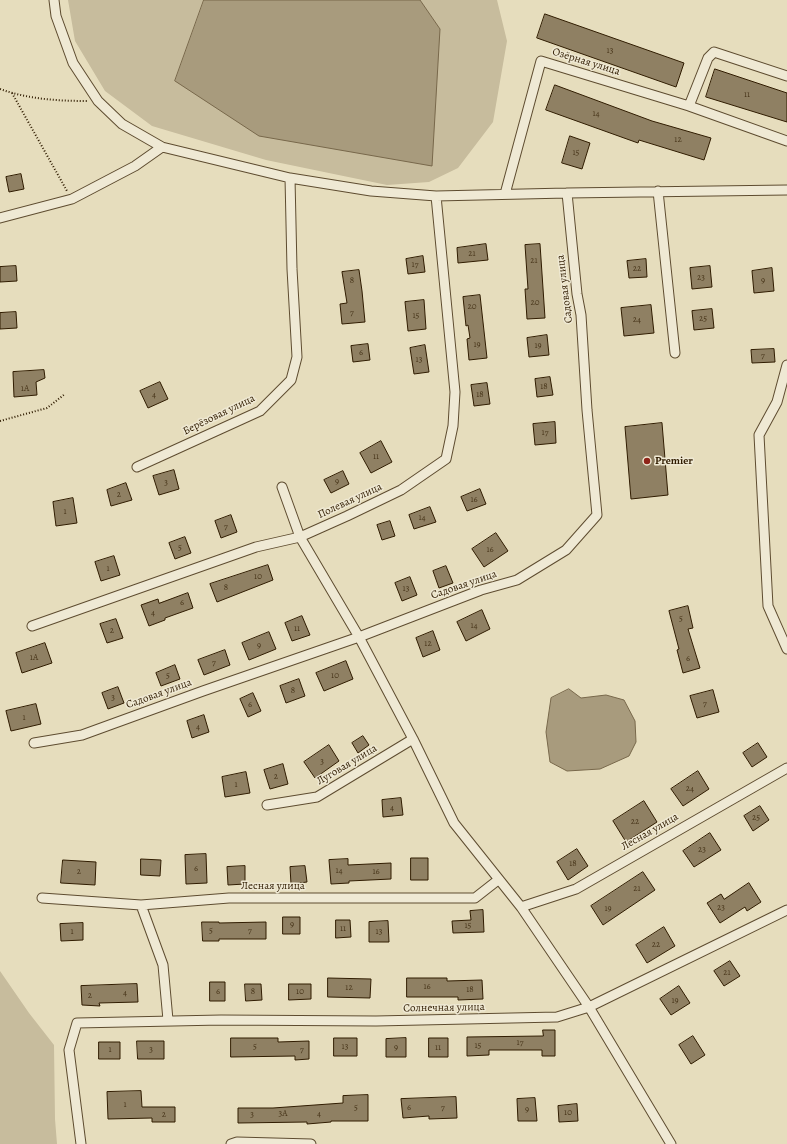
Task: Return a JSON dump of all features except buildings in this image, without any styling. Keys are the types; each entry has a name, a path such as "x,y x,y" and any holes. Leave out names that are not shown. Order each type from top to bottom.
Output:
{"street":[{"path":"54,0 56,16 73,63 98,101 122,124 162,147 290,178 371,192 436,196 787,190"},
{"path":"689,106 708,58 714,52 787,76"},
{"name":"Озёрная улица","path":"506,194 541,61 689,106 787,141"},
{"path":"0,218 72,199 135,166 162,147"},
{"name":"Берёзовая улица","path":"137,467 260,411 291,380 296,357 290,178"},
{"path":"658,192 675,353"},
{"name":"Садовая улица","path":"34,743 82,735 203,690 359,637 481,590 517,580 566,550 597,515 587,410 581,315 567,193"},
{"name":"Полевая улица","path":"32,626 256,547 300,537 348,516 401,490 446,459 453,426 455,392 436,196"},
{"path":"787,365 777,402 759,435 768,606 787,649"},
{"path":"282,487 300,537 359,637 413,739 454,823 521,907 589,1007 671,1144"},
{"name":"Луговая улица","path":"267,805 317,797 413,739"},
{"name":"Лесная улица","path":"521,907 576,889 787,768"},
{"name":"Лесная улица","path":"42,898 141,905 229,898 475,898 498,880"},
{"path":"141,905 163,965 168,1020"},
{"name":"Солнечная улица","path":"81,1144 69,1050 77,1022 168,1020 376,1021 557,1017 589,1007 787,910"},
{"path":"231,1144 237,1142 311,1144"}],"path":[{"path":"0,89 12,93 58,101 98,101"},
{"path":"12,93 72,199"},
{"path":"0,421 47,408 65,394"}],"shaded area":[{"path":"68,0 204,0 176,81 440,29 420,0 497,0 507,41 493,122 458,168 429,182 387,185 266,160 152,126 105,91 75,41"},
{"path":"204,0 420,0 440,29 432,166 259,136 175,81"},
{"path":"569,689 581,698 606,695 624,700 635,721 636,742 629,756 600,769 567,771 550,762 546,732 551,698"},
{"path":"0,971 29,1013 54,1045 55,1119 57,1144 0,1144"}],"place":[{"name":"Premier","path":"647,461"}]}
